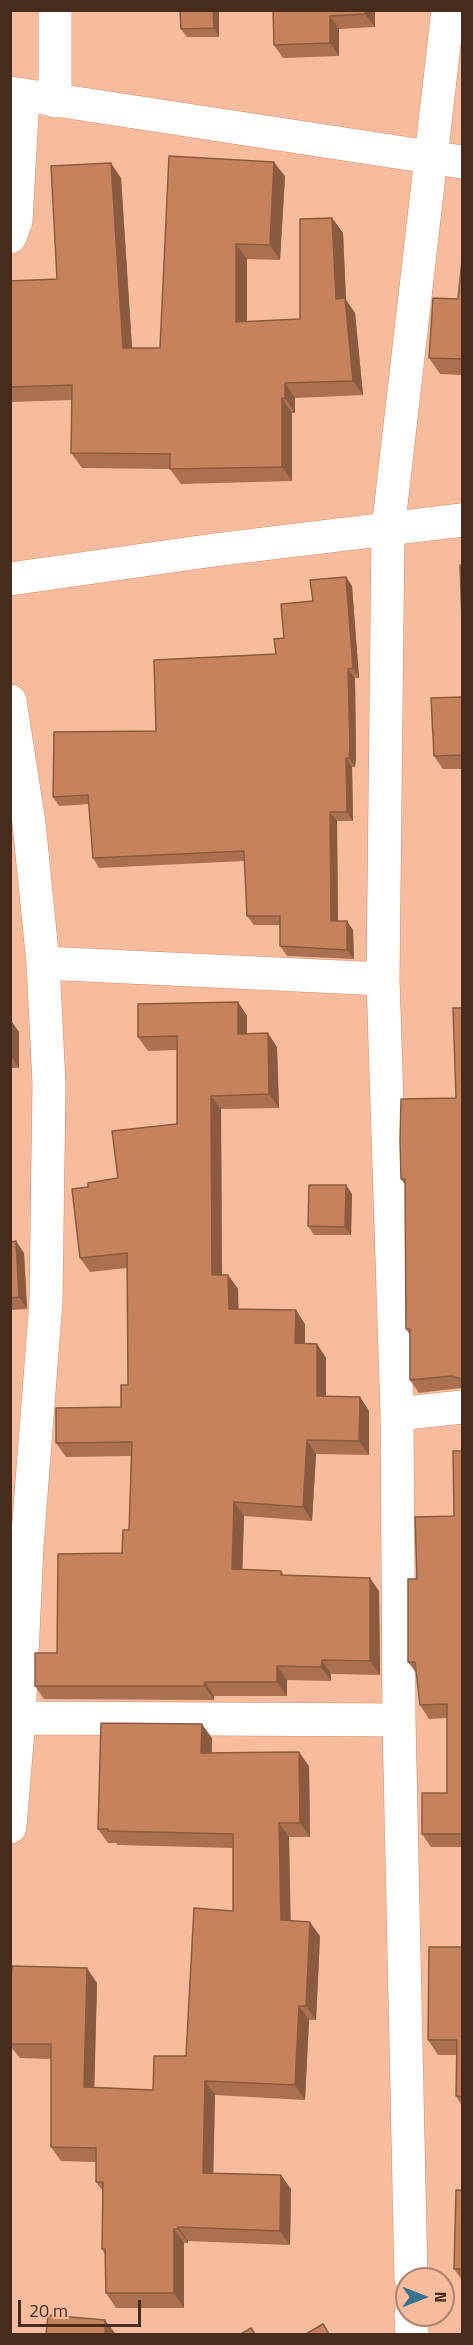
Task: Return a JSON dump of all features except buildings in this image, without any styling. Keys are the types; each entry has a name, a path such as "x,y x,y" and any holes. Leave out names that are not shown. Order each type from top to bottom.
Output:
{"street":[{"path":"55,10 55,101"},
{"path":"411,2267 399,1720 397,1414 383,979 388,530 447,160 448,10"},
{"path":"10,237 16,221 17,95 447,160"},
{"path":"10,579 462,520"},
{"path":"10,700 29,824 43,963 49,1084 46,1301 19,1546 19,1718 10,1827"},
{"path":"43,963 383,979"},
{"path":"397,1414 462,1407"},
{"path":"19,1718 399,1720"}]}
